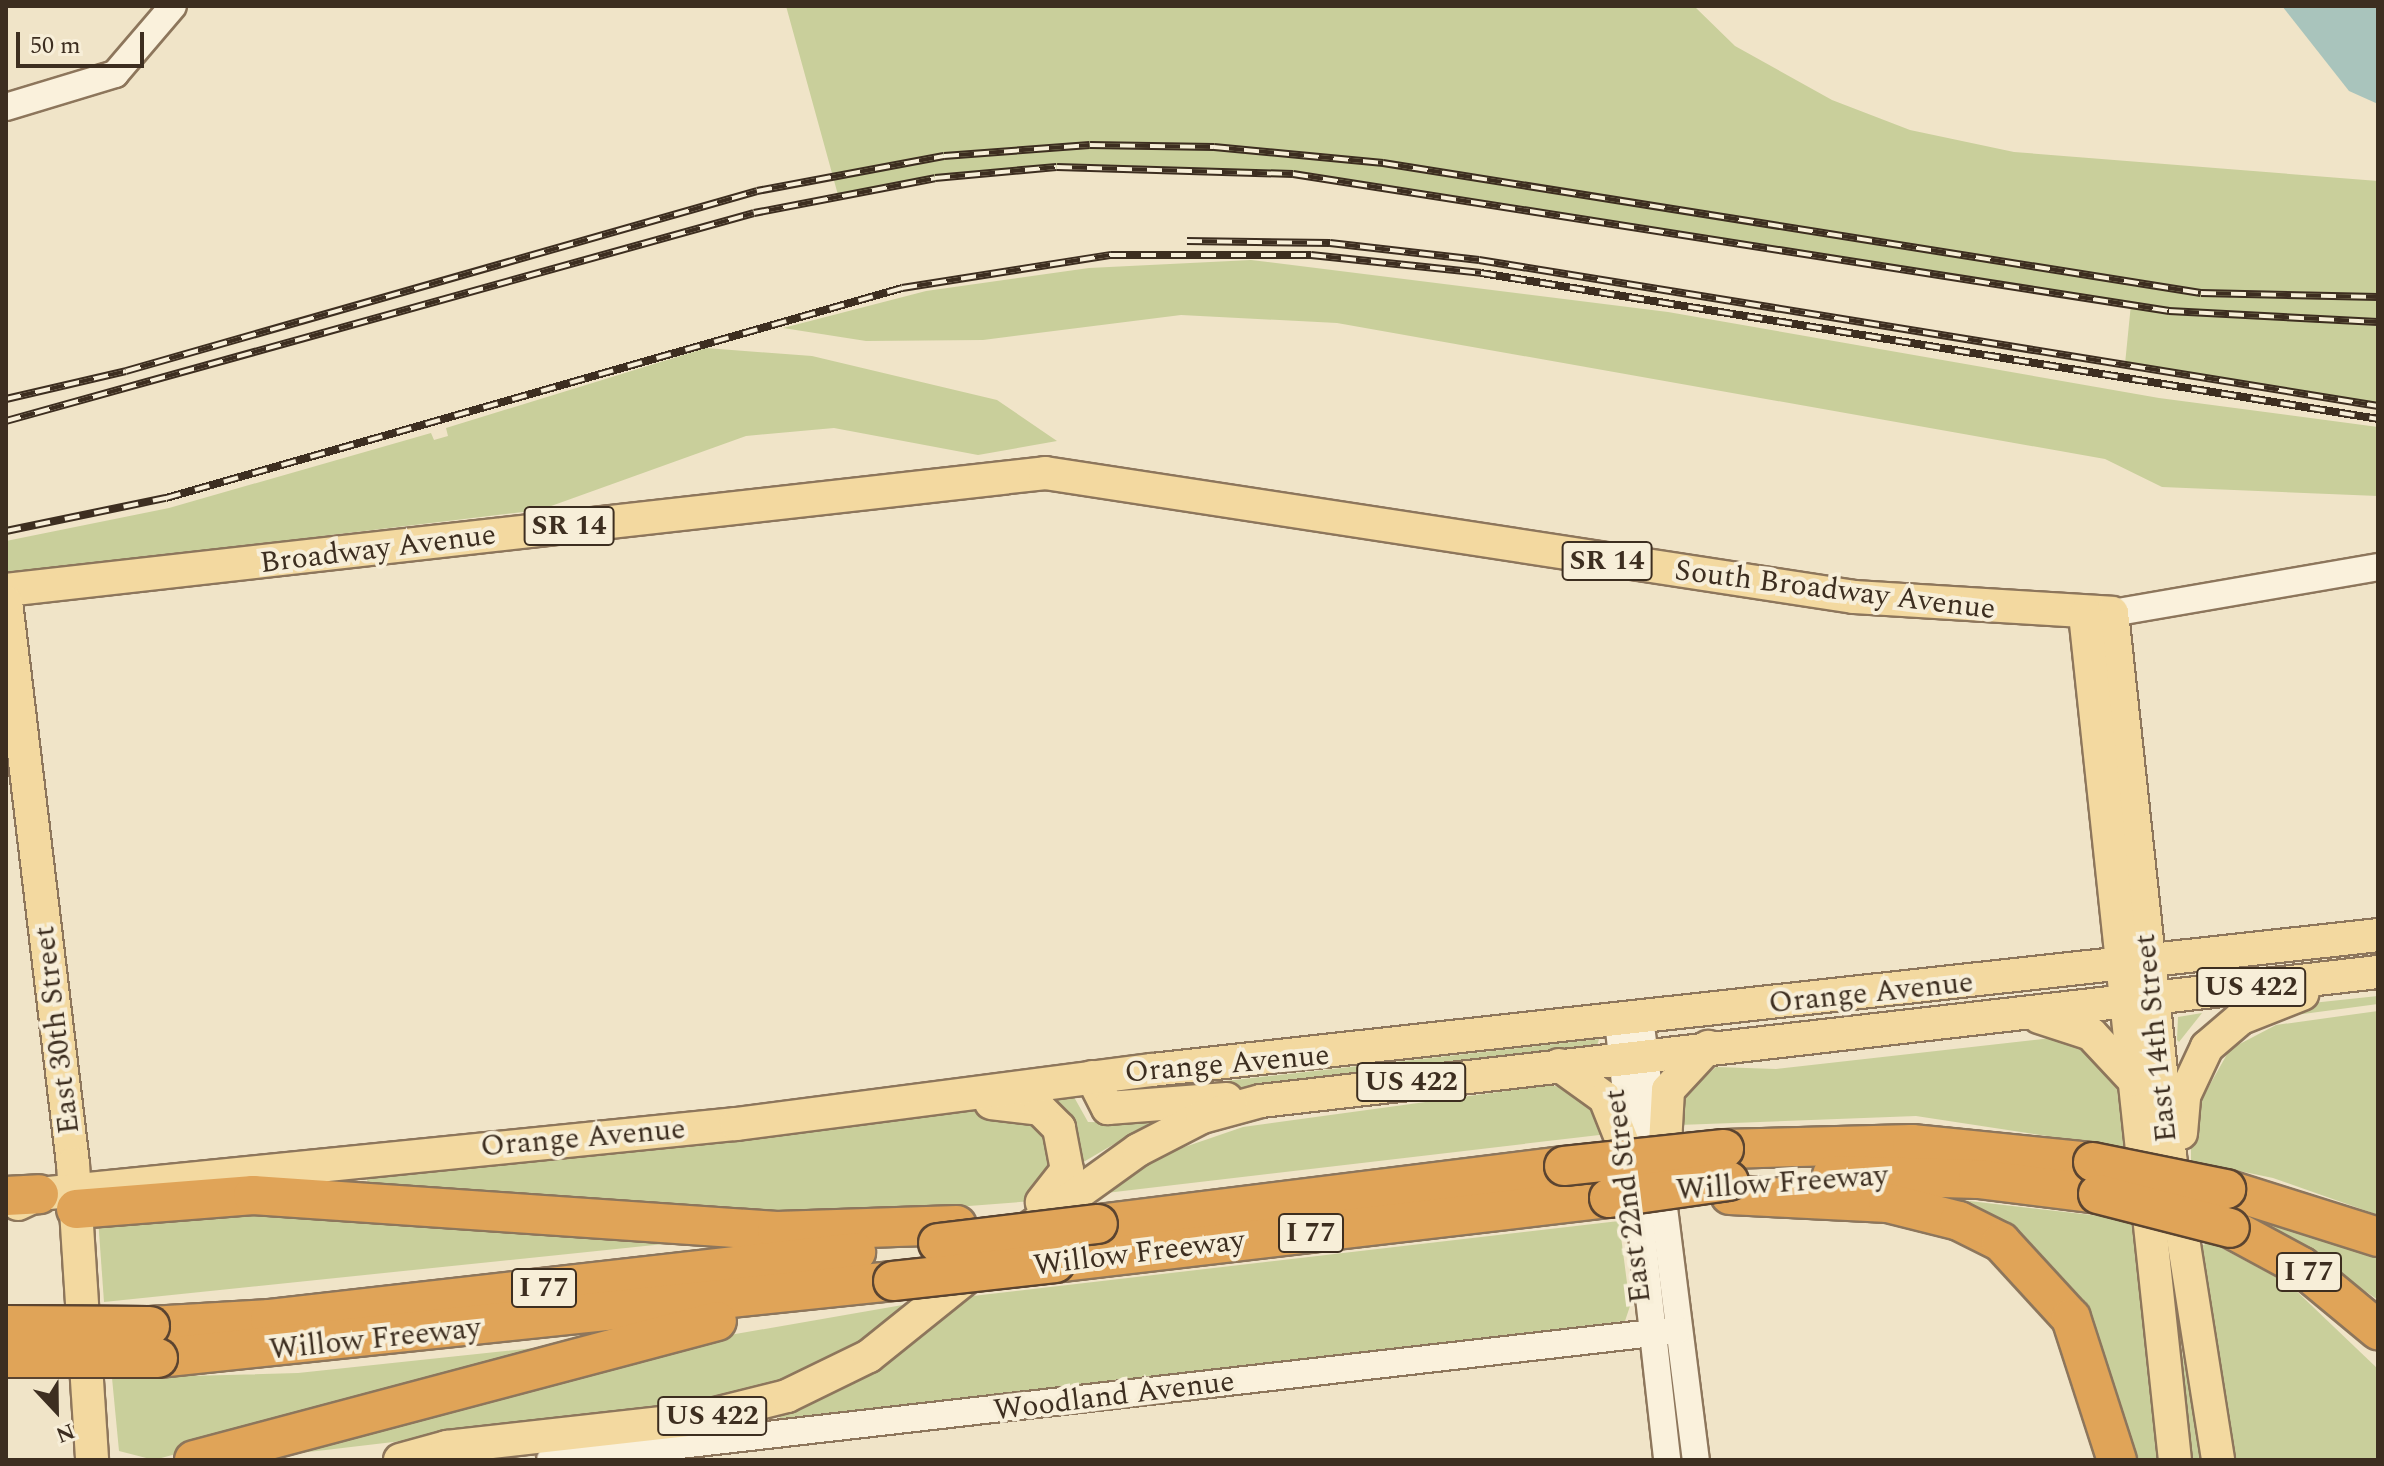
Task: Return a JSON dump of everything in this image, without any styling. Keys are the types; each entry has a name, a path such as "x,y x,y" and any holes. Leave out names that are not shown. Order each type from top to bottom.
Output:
{"highway":[{"path":"1728,1175 1864,1199 1979,1230 2048,1285 2086,1356 2117,1460"},
{"name":"Willow Freeway","path":"6,1325 154,1342 332,1313 948,1234 1445,1180 1623,1187 1728,1175"},
{"name":"Willow Freeway","path":"6,1358 154,1342 840,1287 1055,1263 1566,1184 1728,1175 2095,1178 2226,1189 2378,1237"},
{"name":"Willow Freeway","path":"2095,1178 2230,1228 2302,1267 2378,1330"},
{"path":"40,1200 253,1195 777,1231 948,1234"},
{"path":"194,1460 840,1287"},
{"path":"2086,1356 2099,1460"}],"main road":[{"name":"Broadway Avenue","path":"6,590 1014,474 1132,483"},
{"name":"South Broadway Avenue","path":"1132,483 1755,584 1977,610 2099,613"},
{"name":"East 30th Street","path":"6,602 40,1200 92,1460"},
{"name":"East 14th Street","path":"2099,613 2139,1000 2184,1246 2218,1460"},
{"name":"Orange Avenue","path":"6,1219 40,1200 736,1124 1092,1077 2378,935"},
{"name":"Orange Avenue","path":"400,1460 447,1447 695,1419 787,1396 869,1356 1076,1190 1162,1137 1202,1117 1292,1096 2364,974"},
{"path":"2184,1246 2182,1112 2201,1056 2241,1018 2364,974"},
{"name":"East 14th Street","path":"2139,1000 2133,1079 2175,1460"},
{"path":"2024,1013 2091,1034 2133,1079"},
{"path":"1661,1207 1665,1098 1708,1047"},
{"path":"1559,1065 1605,1098 1623,1187"},
{"path":"1092,1077 1098,1100 1115,1109 1292,1096"},
{"path":"736,1124 997,1103 1040,1109 1063,1135 1067,1170 983,1264"}],"street":[{"path":"6,107 115,74 173,6"},
{"path":"2099,613 2378,567"},
{"name":"East 22nd Street","path":"1629,1020 1661,1207 1667,1460"},
{"name":"East 22nd Street","path":"1633,1057 1623,1187 1665,1332 1696,1460"},
{"name":"Woodland Avenue","path":"550,1460 1665,1332"}],"green space":[{"path":"786,6 1694,6 1735,46 1832,100 1910,130 2014,152 2378,181 2378,405 2125,364 2131,304 1383,185 1146,166 997,171 838,195"},
{"path":"1251,260 1668,312 2159,398 2378,427 2378,496 2162,487 2105,459 1337,323 1181,315 983,340 866,341 783,328 926,291 1089,268"},
{"path":"706,348 812,356 997,400 1057,441 978,455 834,428 746,436 540,510 6,574 6,541 169,508 431,433 434,440 448,436 446,428"},
{"path":"2378,996 2378,1004 2272,1018 2312,1003"},
{"path":"2378,1011 2378,1215 2273,1178 2191,1161 2191,1118 2230,1049 2276,1025"},
{"path":"2202,1013 2179,1042 2178,1017"},
{"path":"2060,1037 2115,1068 2132,1149 1916,1116 1679,1125 1684,1096 1716,1067 1776,1069"},
{"path":"1599,1039 1597,1046 1123,1101 1110,1094"},
{"path":"1550,1085 1581,1092 1608,1134 1089,1195 1167,1153 1243,1127"},
{"path":"1074,1097 1088,1122 1150,1123 1080,1164 1050,1100"},
{"path":"969,1110 1040,1121 1058,1162 1033,1201 825,1217 369,1190 367,1179"},
{"path":"1952,1199 2135,1220 2163,1460 2127,1460 2007,1232"},
{"path":"169,1203 693,1241 104,1302 98,1218"},
{"path":"2275,1220 2378,1255 2378,1300 2267,1223"},
{"path":"1619,1221 1630,1306 1625,1321 780,1420 779,1413 905,1346 964,1297"},
{"path":"2210,1242 2289,1284 2378,1369 2378,1460 2231,1460 2199,1247"},
{"path":"2171,1273 2177,1324 2202,1460 2184,1460"},
{"path":"914,1303 843,1353 764,1389 682,1408 283,1455 724,1336"},
{"path":"580,1343 154,1460 119,1451 112,1378 298,1373"}],"water":[{"path":"2282,6 2378,6 2378,104 2349,91"}],"railway":[{"path":"6,399 126,371 757,191 944,156 1090,145 1214,147 1383,163 2201,293 2378,297"},
{"path":"6,421 754,213 935,178 1057,167 1293,174 2169,311 2378,322"},
{"path":"1187,241 1330,243 1479,260 2378,406"},
{"path":"6,531 166,498 902,288 1111,255 1311,255 1481,273 2378,419"}]}
